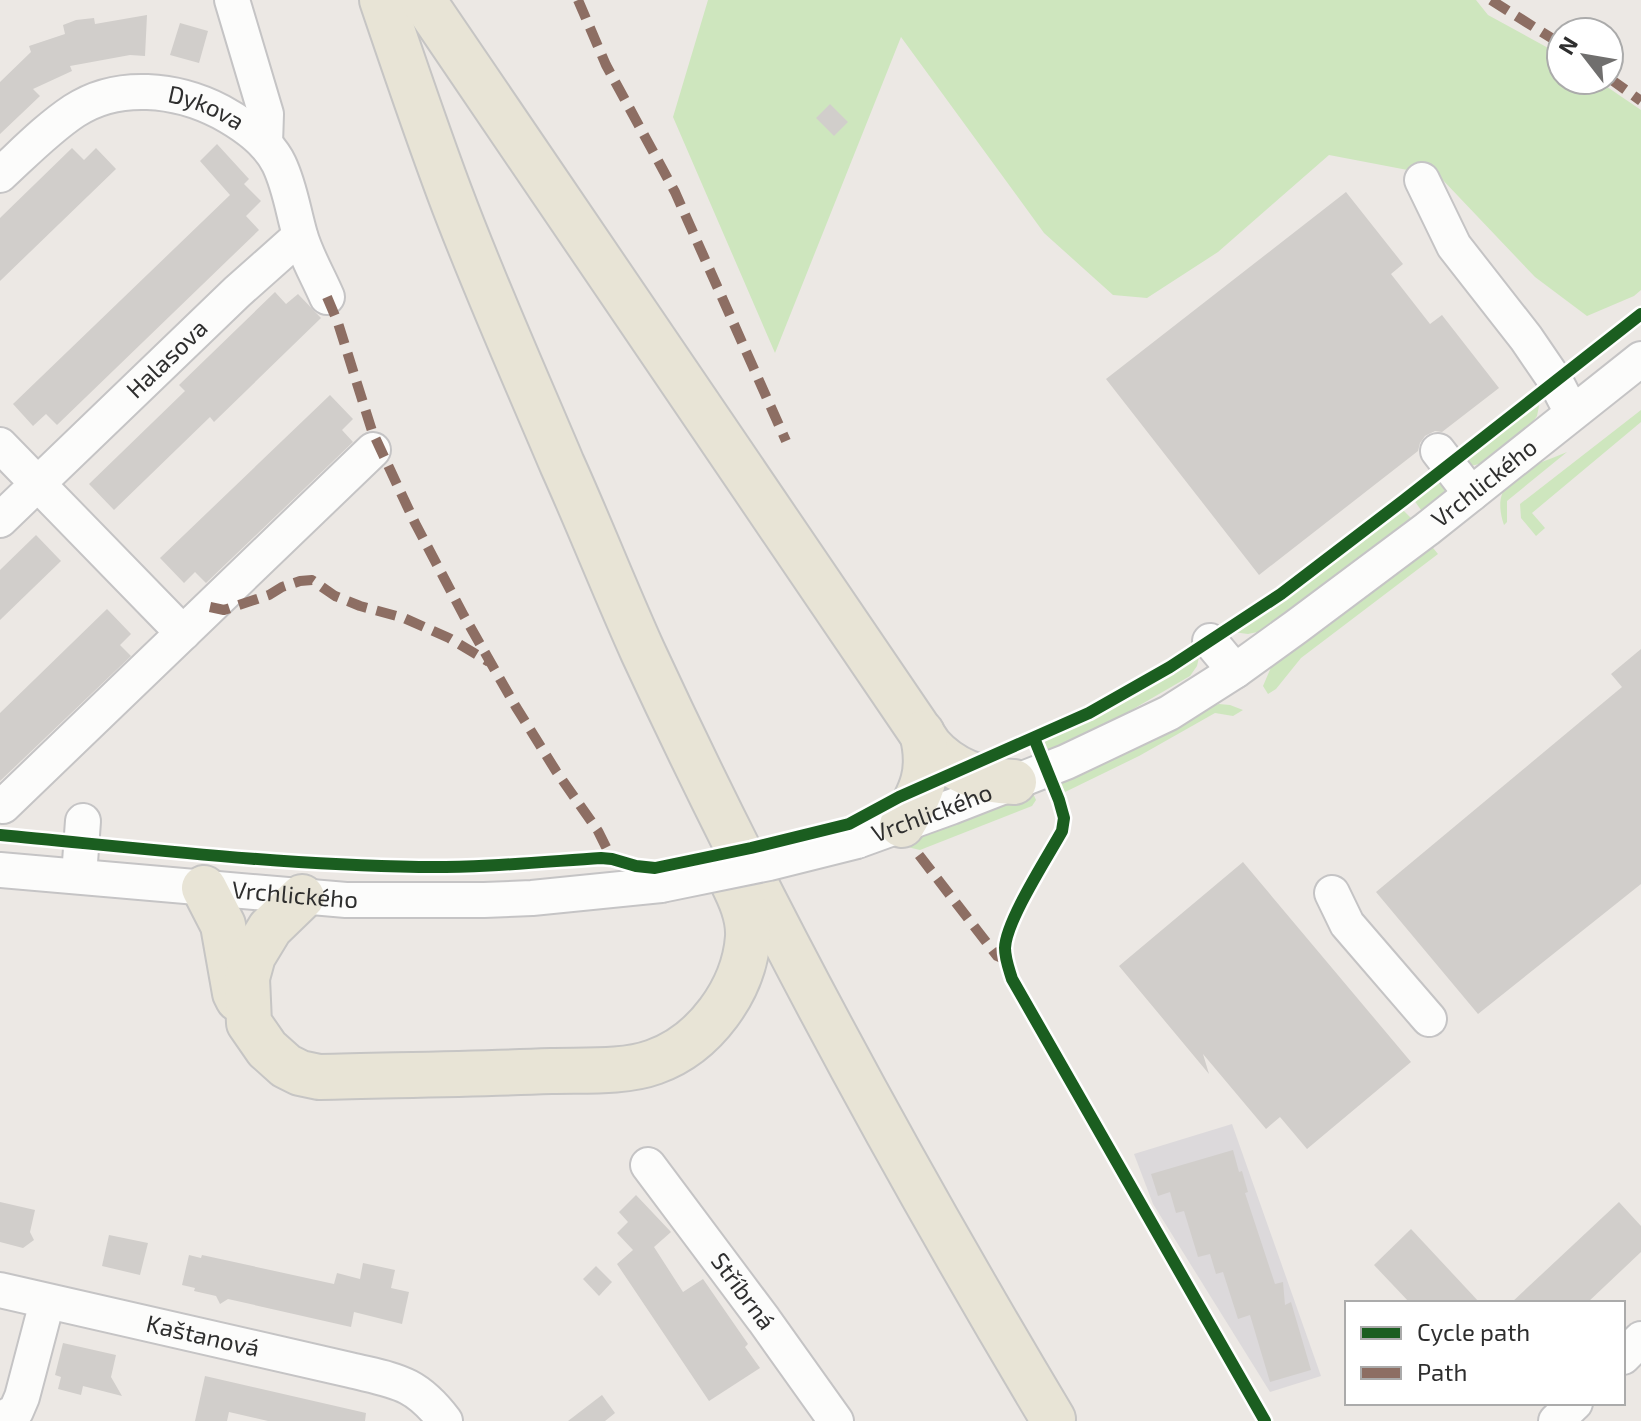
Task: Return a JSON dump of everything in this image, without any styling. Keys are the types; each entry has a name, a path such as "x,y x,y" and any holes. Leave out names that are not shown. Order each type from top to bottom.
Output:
{"main road":[{"path":"382,0 450,195 642,650 824,1018 965,1270 1053,1419"},
{"path":"423,0 938,755 961,771 996,781 1014,782"},
{"path":"204,888 223,925 235,993 249,1023 267,1049 286,1066 300,1073 319,1077 631,1067 655,1062 680,1049 700,1034 724,1005 741,968 748,936 746,914 674,750 642,650"},
{"path":"902,825 922,787 927,766 922,733"},
{"path":"249,1023 247,978 253,956 270,928 302,897"}],"street":[{"path":"232,0 266,114 265,144"},
{"name":"Dykova","path":"0,175 77,109 107,97 156,92 199,102 246,128 265,144 278,162 292,198 300,236 327,297"},
{"path":"1422,180 1454,246 1526,338 1556,382 1572,413"},
{"name":"Halasova","path":"0,520 237,292 300,236"},
{"name":"Vrchlického","path":"0,870 302,897 484,900 661,885 857,841 1066,762 1169,713 1235,671 1344,592 1641,359"},
{"path":"0,445 183,633"},
{"path":"3,806 373,450"},
{"path":"1438,451 1471,494"},
{"path":"1210,641 1235,671"},
{"path":"79,876 83,821"},
{"path":"1332,893 1347,924 1429,1019"},
{"name":"Stříbrná","path":"648,1165 836,1421"},
{"name":"Kaštanová","path":"0,1290 406,1385 422,1395 445,1421"},
{"path":"0,1420 16,1411 22,1397 47,1302"},
{"path":"1625,1355 1641,1339"},
{"path":"1556,1421 1573,1405"}],"shaded area":[{"path":"1232,1124 1321,1376 1270,1392 1153,1204 1134,1154"}],"green space":[{"path":"708,0 1476,0 1488,15 1545,46 1545,96 1620,96 1641,110 1641,290 1587,316 1535,277 1439,176 1329,155 1218,252 1147,298 1113,295 1044,233 901,37 775,353 673,117"},
{"path":"1540,401 1537,416 1531,424 1479,464 1467,467 1460,463"},
{"path":"1641,410 1641,422 1532,513 1545,528 1536,536 1521,518 1520,504"},
{"path":"1567,452 1507,501 1507,522 1504,525 1500,508 1507,484 1527,469"},
{"path":"1445,475 1447,490 1421,510 1414,500"},
{"path":"1401,508 1411,518 1262,631 1248,634 1233,632 1316,574"},
{"path":"1429,543 1438,554 1301,658 1276,689 1268,694 1263,686 1272,665 1330,625"},
{"path":"1200,653 1197,666 1190,676 1104,726 1046,752 1043,746 1046,736 1119,701"},
{"path":"1219,704 1243,710 1233,716 1215,713 1139,756 1063,793 1058,780"},
{"path":"1032,791 1036,800 1032,806 920,850 895,844"}],"building":[{"path":"147,15 145,56 130,55 70,66 72,71 33,89 40,96 0,134 0,82 31,52 29,46 65,34 63,25 76,20 94,18 95,24"},
{"path":"180,23 208,31 199,63 170,55"},
{"path":"830,104 848,122 834,136 816,118"},
{"path":"217,144 249,179 244,184 261,201 246,216 259,230 57,425 46,414 33,426 13,404 230,195 200,161"},
{"path":"72,148 84,160 96,148 116,169 0,281 0,218"},
{"path":"1346,192 1403,264 1391,274 1430,324 1442,315 1499,388 1442,432 1435,431 1425,436 1418,451 1259,575 1106,379"},
{"path":"275,292 286,304 298,294 321,318 214,422 210,417 114,510 89,484 185,391 179,385"},
{"path":"330,395 353,419 342,430 353,442 206,583 195,572 184,583 160,558"},
{"path":"36,535 61,561 0,620 0,570"},
{"path":"107,609 131,634 120,645 131,656 0,781 0,713"},
{"path":"1641,649 1641,884 1478,1014 1376,892 1622,687 1611,674"},
{"path":"1243,862 1411,1062 1307,1149 1280,1117 1266,1129 1203,1054 1209,1074 1119,966"},
{"path":"1233,1150 1275,1284 1283,1282 1285,1305 1291,1302 1311,1370 1270,1382 1250,1315 1238,1319 1223,1272 1216,1274 1210,1254 1198,1257 1184,1211 1176,1213 1170,1192 1158,1196 1151,1174"},
{"path":"636,1195 671,1232 654,1247 683,1292 703,1279 748,1344 745,1347 760,1368 709,1401 617,1264 633,1250 617,1233 628,1222 619,1212"},
{"path":"0,1202 35,1210 30,1232 34,1240 23,1248 0,1242"},
{"path":"1619,1202 1641,1226 1641,1252 1589,1301 1513,1301"},
{"path":"1411,1229 1478,1301 1408,1301 1374,1265"},
{"path":"109,1235 148,1243 140,1275 102,1266"},
{"path":"189,1255 201,1258 202,1255 334,1284 337,1273 360,1279 363,1263 395,1270 391,1288 409,1292 402,1324 354,1312 351,1327 228,1299 220,1304 216,1296 182,1285"},
{"path":"596,1266 612,1282 599,1296 583,1279"},
{"path":"63,1343 116,1355 111,1377 122,1396 83,1386 81,1395 58,1389 61,1377 55,1375"},
{"path":"205,1376 366,1413 365,1421 268,1421 229,1412 227,1421 195,1421"},
{"path":"602,1395 615,1413 605,1421 568,1421"}],"marked path":[{"path":"578,0 606,65 675,192 786,441"},
{"path":"1491,0 1545,34"},
{"path":"1625,90 1641,101"},
{"path":"327,297 372,431 415,523 516,707 598,831 612,859"},
{"path":"210,607 224,610 269,595 282,587 312,580 335,596 404,618 449,638 489,662"},
{"path":"919,855 997,956 1006,960"}],"cycle path":[{"path":"0,835 367,866 442,867 601,858 655,868 849,824 899,797 1089,713 1170,667 1281,594 1641,314"},
{"path":"1034,738 1064,818 1062,831 1020,906 1007,936 1005,952 1012,979 1265,1421"}]}
